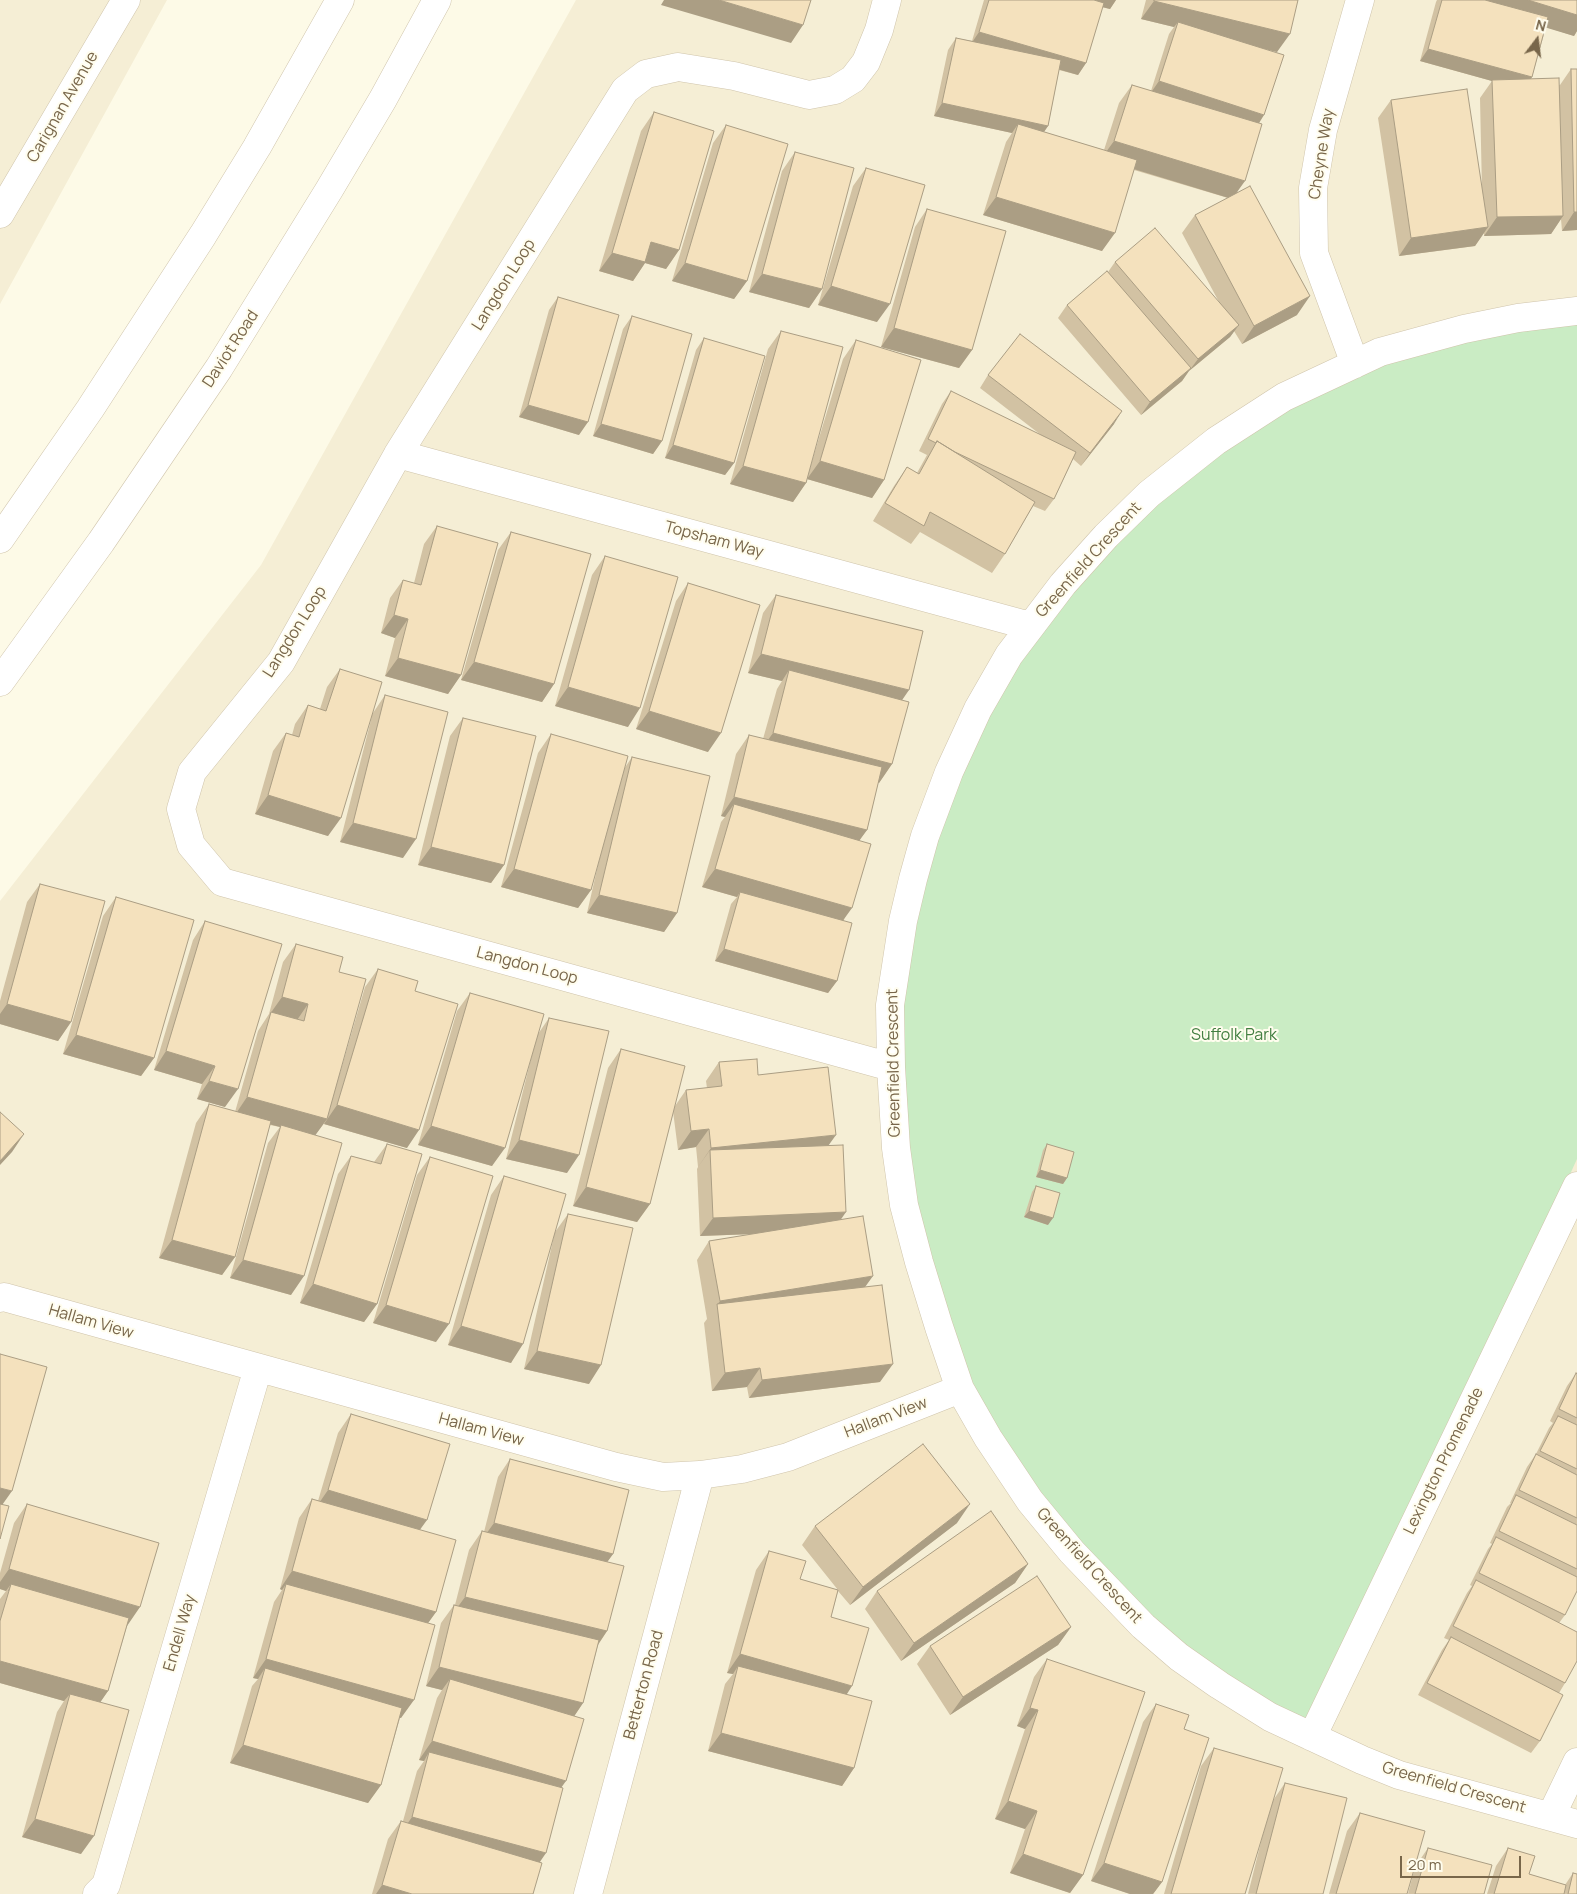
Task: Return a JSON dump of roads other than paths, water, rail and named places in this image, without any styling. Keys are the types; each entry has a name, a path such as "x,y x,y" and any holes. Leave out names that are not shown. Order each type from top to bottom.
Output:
{"street":[{"name":"Carignan Avenue","path":"0,214 126,0"},
{"path":"0,538 90,409 193,251 257,147 340,0"},
{"name":"Daviot Road","path":"0,682 101,542 219,368 383,99 437,0"},
{"name":"Langdon Loop","path":"887,0 879,30 866,62 853,79 836,90 809,95 734,76 678,67 646,74 625,90 398,454 281,662 192,772 181,809 191,845 222,882 891,1067"},
{"name":"Cheyne Way","path":"1355,364 1314,253 1313,188 1323,130 1360,0"},
{"name":"Greenfield Crescent","path":"1577,311 1518,318 1464,329 1380,352 1284,397 1216,441 1149,494 1106,536 1063,584 1030,626 1009,655 978,709 949,772 925,836 903,921 890,1005 891,1067 896,1148 904,1205 925,1281 960,1389 988,1438 1030,1501 1072,1552 1143,1626 1179,1656 1219,1686 1270,1716 1312,1737 1399,1775 1577,1824"},
{"name":"Topsham Way","path":"398,454 1030,626"},
{"name":"Lexington Promenade","path":"1312,1737 1577,1186"},
{"name":"Hallam View","path":"0,1298 4,1297 616,1467 663,1477 700,1475 742,1469 788,1456 960,1389"},
{"name":"Endell Way","path":"98,1894 106,1885 258,1368"},
{"name":"Betterton Road","path":"588,1894 700,1475"},
{"path":"1551,1816 1577,1762"}],"park label":[{"name":"Suffolk Park","path":"1234,1036"}]}
